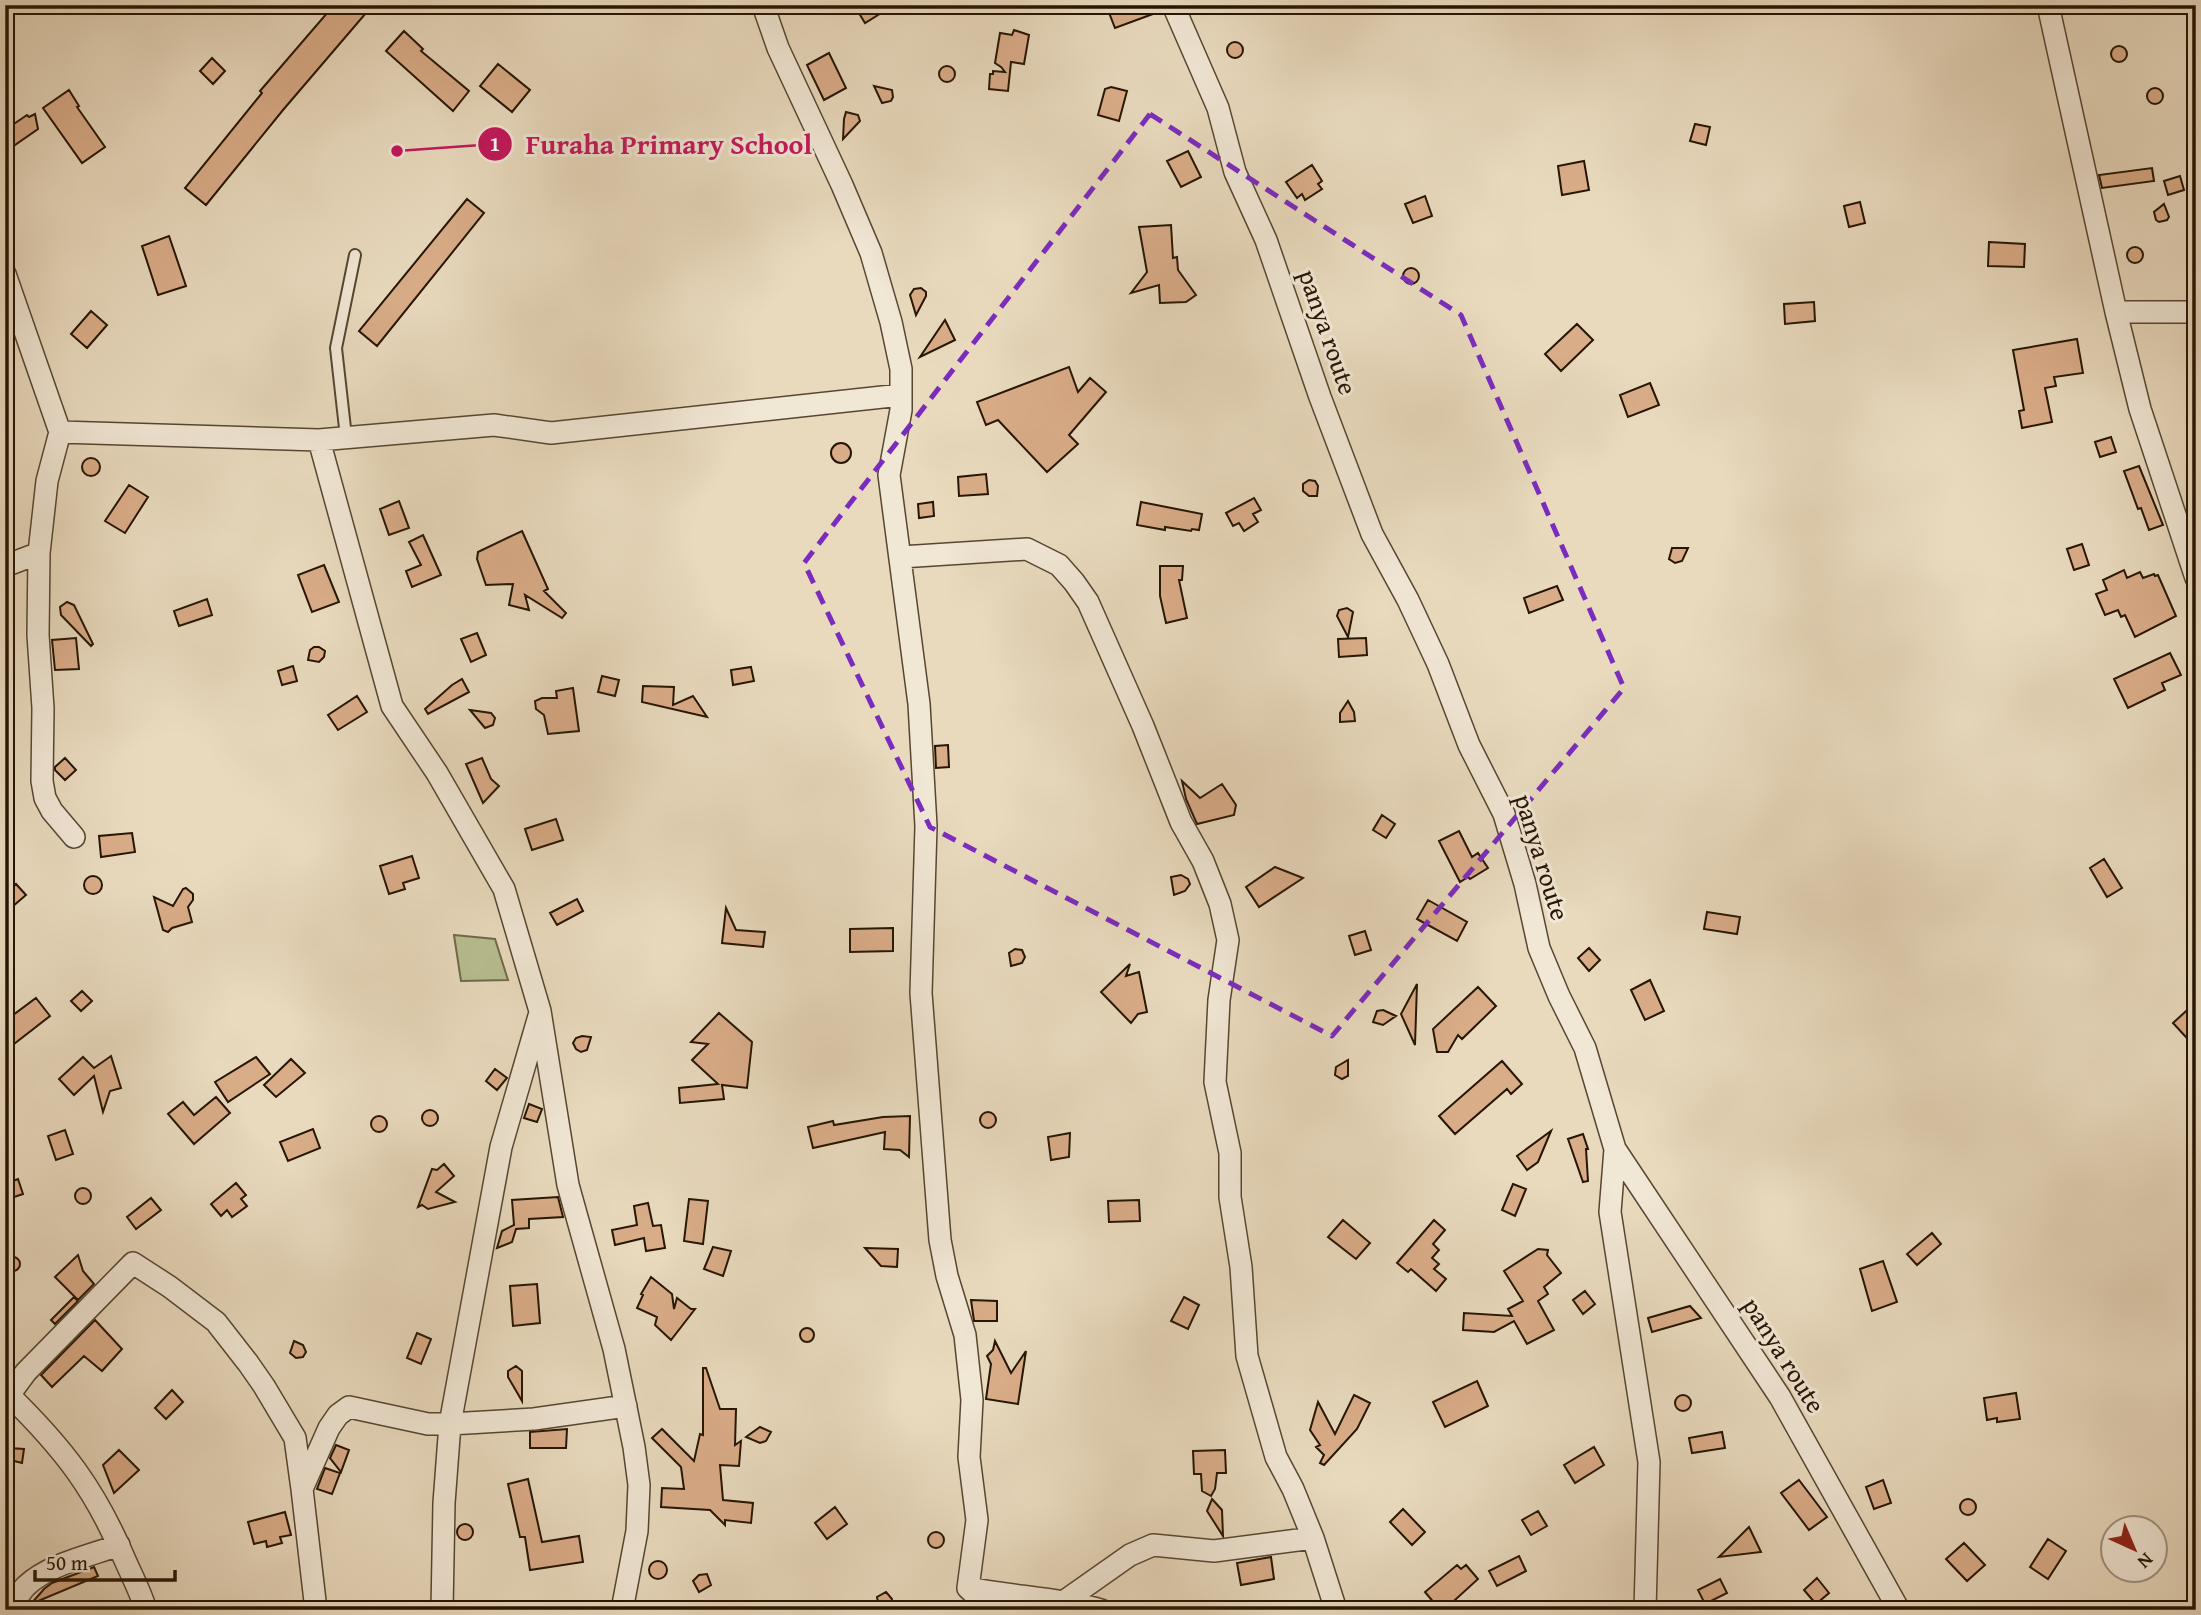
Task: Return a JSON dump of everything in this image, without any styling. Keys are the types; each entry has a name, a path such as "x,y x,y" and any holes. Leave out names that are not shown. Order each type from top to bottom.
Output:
{"street":[{"path":"763,5 778,48 871,253 901,369 901,410 889,475 919,704 926,826 921,993 940,1240 947,1276 965,1335 972,1400 969,1457 977,1520 968,1588"},
{"name":"panya route","path":"1173,5 1218,108 1235,172 1266,240 1320,397 1373,534 1438,664 1469,745 1504,814 1525,884 1539,948 1585,1048 1615,1149 1780,1397 1899,1610"},
{"path":"2048,5 2140,410 2196,578"},
{"path":"5,274 60,432 47,481 39,553 38,635 43,708 41,781 52,811 74,837"},
{"path":"2116,312 2196,312"},
{"path":"60,432 319,440 494,425 551,433 901,395"},
{"path":"319,440 392,706 437,773 504,889 540,1011 568,1185 614,1349 639,1485 637,1531 622,1610"},
{"path":"901,557 1027,549 1059,565 1088,602 1143,726 1181,822 1203,861 1220,904 1227,940 1219,1000 1215,1082 1230,1153 1230,1197 1241,1267 1247,1356 1276,1457 1293,1489 1313,1538 1336,1610"},
{"path":"5,566 39,553"},
{"path":"442,1610 444,1503 450,1424 501,1147 540,1011"},
{"path":"1615,1149 1610,1212 1649,1462 1645,1610"},
{"path":"146,1610 109,1522 89,1486 67,1455 7,1396 26,1372 133,1263 216,1322 264,1385 295,1438 316,1610"},
{"path":"302,1489 329,1427 338,1415 349,1407 428,1424 450,1424 534,1419 626,1406"},
{"path":"1066,1600 1130,1556 1153,1545 1214,1551 1313,1538"},
{"path":"10,1610 25,1587 36,1578 119,1545"},
{"path":"968,1588 1013,1597 1066,1600 1101,1610"},
{"path":"968,1588 991,1610"}],"lane":[{"path":"346,437 336,348 355,255"}],"highlighted area":[{"path":"1150,114 1461,315 1624,688 1332,1036 930,827 804,563"}],"green space":[{"path":"454,935 495,939 508,980 461,981"}],"building":[{"path":"334,5 358,5 366,13 206,205 185,188 262,93 260,91"},
{"path":"854,5 894,5 865,23"},
{"path":"1106,5 1160,5 1161,11 1115,28"},
{"path":"1014,30 1029,35 1024,64 1011,62 1008,91 989,89 990,74 993,74 993,71 1005,72 995,63 1000,33 1012,35"},
{"path":"404,31 423,49 421,51 469,91 453,111 386,51"},
{"path":"1235,42 1241,44 1241,56 1235,58 1229,56 1227,50 1229,44"},
{"path":"2119,46 2127,54 2119,62 2111,54"},
{"path":"829,53 846,88 824,100 807,65"},
{"path":"212,58 225,71 213,84 200,71"},
{"path":"498,64 530,90 512,112 480,86"},
{"path":"947,66 953,68 953,80 947,82 941,80 939,74 941,68"},
{"path":"874,86 892,90 891,101 882,103"},
{"path":"1111,87 1127,91 1119,121 1098,115 1105,89"},
{"path":"2155,88 2163,96 2155,104 2147,96"},
{"path":"69,90 79,106 77,107 105,147 82,163 43,108"},
{"path":"846,112 858,115 860,121 843,139 844,119"},
{"path":"35,114 38,129 12,147 5,136 5,130 27,115 29,117"},
{"path":"1695,124 1710,127 1706,145 1690,141"},
{"path":"1188,151 1201,177 1181,187 1167,161"},
{"path":"1584,161 1589,190 1562,195 1558,166"},
{"path":"1312,165 1322,181 1318,184 1322,189 1305,200 1302,194 1297,198 1286,182"},
{"path":"2152,168 2154,181 2102,188 2099,175"},
{"path":"2180,176 2184,190 2168,195 2164,181"},
{"path":"1425,196 1432,216 1413,223 1405,204"},
{"path":"467,199 484,213 377,346 359,331"},
{"path":"1860,202 1865,223 1849,227 1844,206"},
{"path":"2164,204 2169,217 2159,222 2154,212"},
{"path":"1171,225 1173,258 1177,257 1178,270 1196,295 1186,302 1160,303 1159,285 1131,293 1147,272 1139,227"},
{"path":"169,236 186,286 158,295 142,246"},
{"path":"1989,242 2025,244 2024,267 1988,266"},
{"path":"2132,247 2138,247 2143,255 2141,261 2132,263 2127,258 2127,252"},
{"path":"1411,268 1419,276 1411,284 1403,276"},
{"path":"921,288 926,292 926,296 916,315 910,295 914,289"},
{"path":"1814,302 1815,321 1785,324 1784,304"},
{"path":"91,311 107,325 87,348 71,334"},
{"path":"945,320 955,340 920,357"},
{"path":"1577,324 1593,340 1561,371 1545,354"},
{"path":"2077,339 2083,373 2054,377 2056,386 2045,388 2052,422 2022,428 2019,411 2024,410 2013,350"},
{"path":"1069,367 1078,392 1090,378 1106,392 1069,435 1078,444 1047,472 998,420 986,425 977,402"},
{"path":"1650,383 1659,405 1628,417 1620,395"},
{"path":"2111,437 2116,452 2100,457 2095,442"},
{"path":"841,443 848,446 851,453 848,460 841,463 834,460 831,453 834,446"},
{"path":"91,458 97,461 100,467 97,473 91,476 85,473 82,467 85,461"},
{"path":"2139,466 2163,525 2149,530 2124,471"},
{"path":"986,474 988,494 959,496 958,477"},
{"path":"1309,480 1315,481 1318,486 1317,496 1309,496 1303,491 1303,484"},
{"path":"129,485 148,497 125,533 105,521"},
{"path":"1254,498 1261,510 1253,514 1258,522 1244,531 1239,523 1233,526 1226,513"},
{"path":"399,501 409,528 389,535 380,509"},
{"path":"933,502 934,516 919,518 918,504"},
{"path":"1141,502 1202,514 1199,530 1165,527 1165,530 1137,525"},
{"path":"522,531 548,589 544,591 566,613 562,618 525,595 529,610 509,605 513,584 486,585 477,559 478,552"},
{"path":"423,535 441,575 412,587 406,571 421,565 409,542"},
{"path":"2082,544 2089,565 2074,570 2067,549"},
{"path":"1672,548 1688,548 1682,561 1675,563 1669,559"},
{"path":"324,565 339,602 312,612 298,575"},
{"path":"1160,566 1183,566 1182,580 1179,580 1187,618 1166,623 1160,596"},
{"path":"2124,570 2127,578 2140,572 2143,578 2158,575 2176,616 2135,637 2125,615 2121,617 2118,610 2105,615 2096,594 2107,590 2103,580"},
{"path":"1557,586 1563,600 1529,613 1524,598"},
{"path":"207,599 212,615 179,626 174,611"},
{"path":"67,602 74,605 93,644 91,646 61,615 60,607"},
{"path":"1347,608 1353,612 1348,637 1337,616 1339,610"},
{"path":"477,633 486,655 471,662 461,639"},
{"path":"76,638 79,669 55,670 52,640"},
{"path":"1366,638 1367,655 1339,657 1338,639"},
{"path":"314,647 325,651 319,662 308,660 310,650"},
{"path":"2170,653 2181,675 2162,683 2165,690 2128,708 2114,679"},
{"path":"293,666 297,681 282,685 278,671"},
{"path":"751,667 754,681 733,685 731,670"},
{"path":"602,676 619,680 615,696 598,692"},
{"path":"462,679 469,692 428,714 425,709"},
{"path":"643,686 674,687 673,705 693,696 707,717 642,702"},
{"path":"573,688 579,731 548,734 544,715 536,709 535,701 557,698 556,691"},
{"path":"357,696 367,712 338,730 328,715"},
{"path":"1348,701 1355,721 1340,722 1340,713"},
{"path":"470,710 491,713 495,718 493,725 485,728"},
{"path":"948,745 949,767 936,768 935,746"},
{"path":"65,758 76,770 65,780 55,767"},
{"path":"482,758 491,779 499,786 483,803 466,764"},
{"path":"1182,781 1200,798 1222,784 1236,805 1234,815 1197,824 1186,799"},
{"path":"1382,815 1395,824 1386,838 1373,830"},
{"path":"556,819 563,840 532,850 525,829"},
{"path":"1459,831 1472,857 1478,853 1488,868 1460,882 1439,841"},
{"path":"132,833 135,852 101,857 99,836"},
{"path":"412,856 419,878 403,883 405,889 389,894 380,866"},
{"path":"2104,859 2122,888 2107,897 2090,868"},
{"path":"1275,867 1303,878 1259,907 1246,887"},
{"path":"1181,875 1188,879 1190,884 1185,891 1174,895 1171,877"},
{"path":"93,876 99,879 102,885 99,891 93,894 87,891 84,885 87,879"},
{"path":"16,884 26,895 5,913 5,893"},
{"path":"186,888 193,894 193,900 188,907 192,922 172,928 168,932 163,930 154,897 173,906"},
{"path":"577,899 583,911 557,925 550,913"},
{"path":"1428,900 1467,922 1457,941 1417,919"},
{"path":"726,908 736,930 765,932 763,947 722,943"},
{"path":"1707,912 1740,917 1737,934 1704,929"},
{"path":"893,928 893,951 850,952 850,929"},
{"path":"1365,931 1371,950 1355,955 1349,936"},
{"path":"1589,948 1600,960 1589,971 1578,958"},
{"path":"1015,949 1022,950 1025,957 1022,963 1011,966 1009,953"},
{"path":"1130,964 1126,976 1139,972 1147,1012 1138,1014 1131,1023 1101,992"},
{"path":"1650,980 1664,1011 1645,1020 1631,990"},
{"path":"1417,984 1415,1045 1401,1014"},
{"path":"1478,987 1496,1006 1462,1039 1458,1035 1448,1052 1437,1052 1433,1029"},
{"path":"82,991 92,1001 81,1011 71,1001"},
{"path":"36,998 50,1016 5,1051 5,1021"},
{"path":"2196,1002 2196,1048 2173,1023"},
{"path":"1383,1010 1396,1016 1383,1025 1373,1022 1377,1011"},
{"path":"719,1013 752,1042 747,1088 722,1085 724,1099 680,1103 679,1088 718,1084 692,1060 708,1044 691,1042"},
{"path":"591,1037 587,1050 581,1052 573,1043 576,1038"},
{"path":"111,1056 121,1088 110,1091 103,1112 94,1076 74,1095 59,1079 83,1057 94,1068"},
{"path":"256,1057 270,1074 228,1102 215,1082"},
{"path":"291,1059 305,1073 276,1097 264,1085"},
{"path":"1348,1060 1348,1076 1342,1079 1335,1075 1336,1067"},
{"path":"1502,1061 1522,1084 1511,1094 1507,1089 1455,1134 1439,1116"},
{"path":"495,1069 507,1078 497,1090 486,1081"},
{"path":"216,1097 230,1113 194,1144 168,1114 183,1102 194,1115"},
{"path":"529,1104 542,1109 537,1122 524,1118"},
{"path":"430,1110 438,1118 430,1126 422,1118"},
{"path":"985,1112 991,1112 996,1120 994,1126 985,1128 980,1123 980,1117"},
{"path":"376,1116 382,1116 387,1124 385,1130 376,1132 371,1127 371,1121"},
{"path":"910,1116 909,1157 900,1150 884,1149 885,1132 813,1148 808,1127 833,1121 834,1125 883,1117"},
{"path":"313,1129 320,1148 288,1161 280,1142"},
{"path":"65,1130 73,1154 56,1160 48,1136"},
{"path":"1551,1131 1538,1162 1527,1170 1517,1156"},
{"path":"1070,1133 1069,1157 1051,1160 1048,1137"},
{"path":"1583,1134 1588,1149 1588,1181 1583,1182 1568,1139"},
{"path":"444,1164 454,1176 436,1192 455,1202 428,1209 422,1205 418,1207 432,1169 437,1170"},
{"path":"18,1179 23,1194 8,1199 5,1184"},
{"path":"236,1183 246,1195 241,1199 247,1206 232,1217 227,1210 221,1216 211,1204"},
{"path":"1513,1184 1526,1189 1515,1216 1502,1210"},
{"path":"80,1188 86,1188 91,1196 89,1202 80,1204 75,1199 75,1193"},
{"path":"558,1197 563,1217 529,1219 529,1228 516,1229 512,1242 497,1248 502,1231 514,1225 512,1200"},
{"path":"151,1198 161,1210 136,1229 127,1217"},
{"path":"689,1199 708,1201 703,1244 684,1241"},
{"path":"1139,1200 1140,1221 1109,1222 1108,1201"},
{"path":"648,1203 653,1226 661,1225 665,1248 646,1251 644,1238 615,1245 612,1230 637,1225 634,1206"},
{"path":"1343,1220 1370,1243 1356,1259 1328,1237"},
{"path":"1434,1220 1445,1230 1433,1244 1439,1250 1432,1258 1439,1264 1434,1269 1446,1279 1436,1291 1411,1269 1408,1272 1397,1263"},
{"path":"1932,1233 1941,1244 1917,1265 1907,1254"},
{"path":"713,1247 731,1251 723,1276 704,1269"},
{"path":"865,1248 898,1249 897,1267 881,1266"},
{"path":"1538,1249 1548,1250 1547,1255 1561,1273 1544,1287 1548,1294 1538,1301 1554,1330 1527,1344 1514,1321 1494,1332 1463,1330 1464,1313 1512,1316 1508,1309 1523,1301 1504,1271"},
{"path":"78,1255 83,1271 94,1284 78,1300 55,1277"},
{"path":"10,1257 16,1257 20,1264 16,1271 10,1271 6,1267 6,1261"},
{"path":"1883,1261 1897,1302 1872,1311 1860,1269"},
{"path":"651,1277 672,1294 674,1309 677,1298 695,1309 671,1340 655,1325 657,1317 637,1308 643,1295 641,1294"},
{"path":"537,1284 540,1323 513,1326 510,1286"},
{"path":"1585,1291 1595,1304 1583,1314 1573,1300"},
{"path":"74,1297 78,1301 55,1324 51,1320"},
{"path":"1184,1297 1199,1305 1188,1329 1171,1321"},
{"path":"971,1300 997,1301 997,1321 974,1321"},
{"path":"1690,1306 1701,1318 1652,1332 1648,1318"},
{"path":"95,1320 122,1349 102,1371 84,1356 52,1387 41,1375"},
{"path":"804,1328 810,1328 814,1335 810,1342 804,1342 800,1338 800,1332"},
{"path":"417,1333 431,1339 421,1364 407,1358"},
{"path":"294,1341 303,1345 306,1352 303,1357 296,1358 290,1353"},
{"path":"995,1341 1011,1373 1026,1351 1018,1404 986,1399 991,1364 987,1356 993,1350"},
{"path":"516,1366 522,1371 522,1401 508,1377 508,1371"},
{"path":"703,1368 706,1368 720,1409 736,1409 735,1445 741,1441 739,1466 720,1465 723,1500 753,1503 751,1523 725,1520 725,1525 710,1510 661,1507 662,1488 684,1489 681,1467 652,1438 662,1429 694,1461 700,1434 703,1435"},
{"path":"1477,1381 1488,1406 1445,1427 1433,1402"},
{"path":"172,1390 183,1402 166,1419 155,1408"},
{"path":"2016,1393 2020,1419 1997,1422 1997,1418 1987,1420 1984,1398"},
{"path":"1354,1395 1370,1403 1357,1429 1324,1465 1320,1463 1324,1455 1316,1447 1320,1445 1310,1430 1318,1402 1335,1434"},
{"path":"1683,1395 1689,1397 1689,1409 1683,1411 1677,1409 1675,1403 1677,1397"},
{"path":"760,1427 771,1432 766,1441 760,1443 746,1437"},
{"path":"567,1429 566,1448 530,1448 530,1432"},
{"path":"1722,1432 1725,1448 1692,1453 1689,1438"},
{"path":"336,1445 349,1450 341,1472 330,1458"},
{"path":"1594,1447 1604,1465 1575,1483 1564,1465"},
{"path":"9,1448 24,1449 22,1463 10,1460"},
{"path":"119,1450 139,1470 114,1493 103,1465"},
{"path":"1225,1450 1226,1473 1217,1473 1215,1489 1211,1496 1202,1491 1201,1474 1194,1474 1193,1451"},
{"path":"325,1468 340,1473 332,1494 317,1489"},
{"path":"528,1479 542,1542 579,1536 583,1562 530,1570 525,1537 520,1537 508,1484"},
{"path":"1799,1480 1827,1517 1809,1530 1781,1493"},
{"path":"1883,1480 1891,1503 1874,1509 1866,1487"},
{"path":"1212,1499 1222,1510 1223,1536 1207,1511"},
{"path":"1968,1499 1976,1507 1968,1515 1960,1507"},
{"path":"835,1507 847,1524 827,1539 815,1523"},
{"path":"1403,1509 1425,1532 1412,1545 1390,1522"},
{"path":"1538,1511 1547,1526 1531,1535 1522,1520"},
{"path":"285,1512 291,1535 280,1537 282,1543 267,1547 266,1541 254,1544 248,1522"},
{"path":"465,1524 473,1532 465,1540 457,1532"},
{"path":"1749,1527 1761,1552 1719,1557"},
{"path":"936,1532 944,1540 936,1548 928,1540"},
{"path":"2048,1539 2066,1551 2048,1579 2030,1567"},
{"path":"1964,1543 1985,1565 1967,1581 1946,1559"},
{"path":"1519,1556 1526,1571 1497,1586 1489,1571"},
{"path":"1271,1557 1274,1579 1241,1585 1237,1563"},
{"path":"658,1561 664,1564 667,1570 664,1576 658,1579 652,1576 649,1570 652,1564"},
{"path":"1457,1565 1461,1569 1466,1565 1478,1579 1444,1610 1440,1610 1425,1592"},
{"path":"94,1567 98,1576 31,1604 52,1583"},
{"path":"707,1574 711,1585 699,1592 693,1581 699,1575"},
{"path":"1817,1578 1829,1593 1816,1604 1804,1590"},
{"path":"1720,1579 1727,1593 1705,1604 1698,1590"},
{"path":"886,1592 892,1599 890,1608 879,1608 877,1597"}],"place":[{"name":"Furaha Primary School","path":"397,151"}]}
